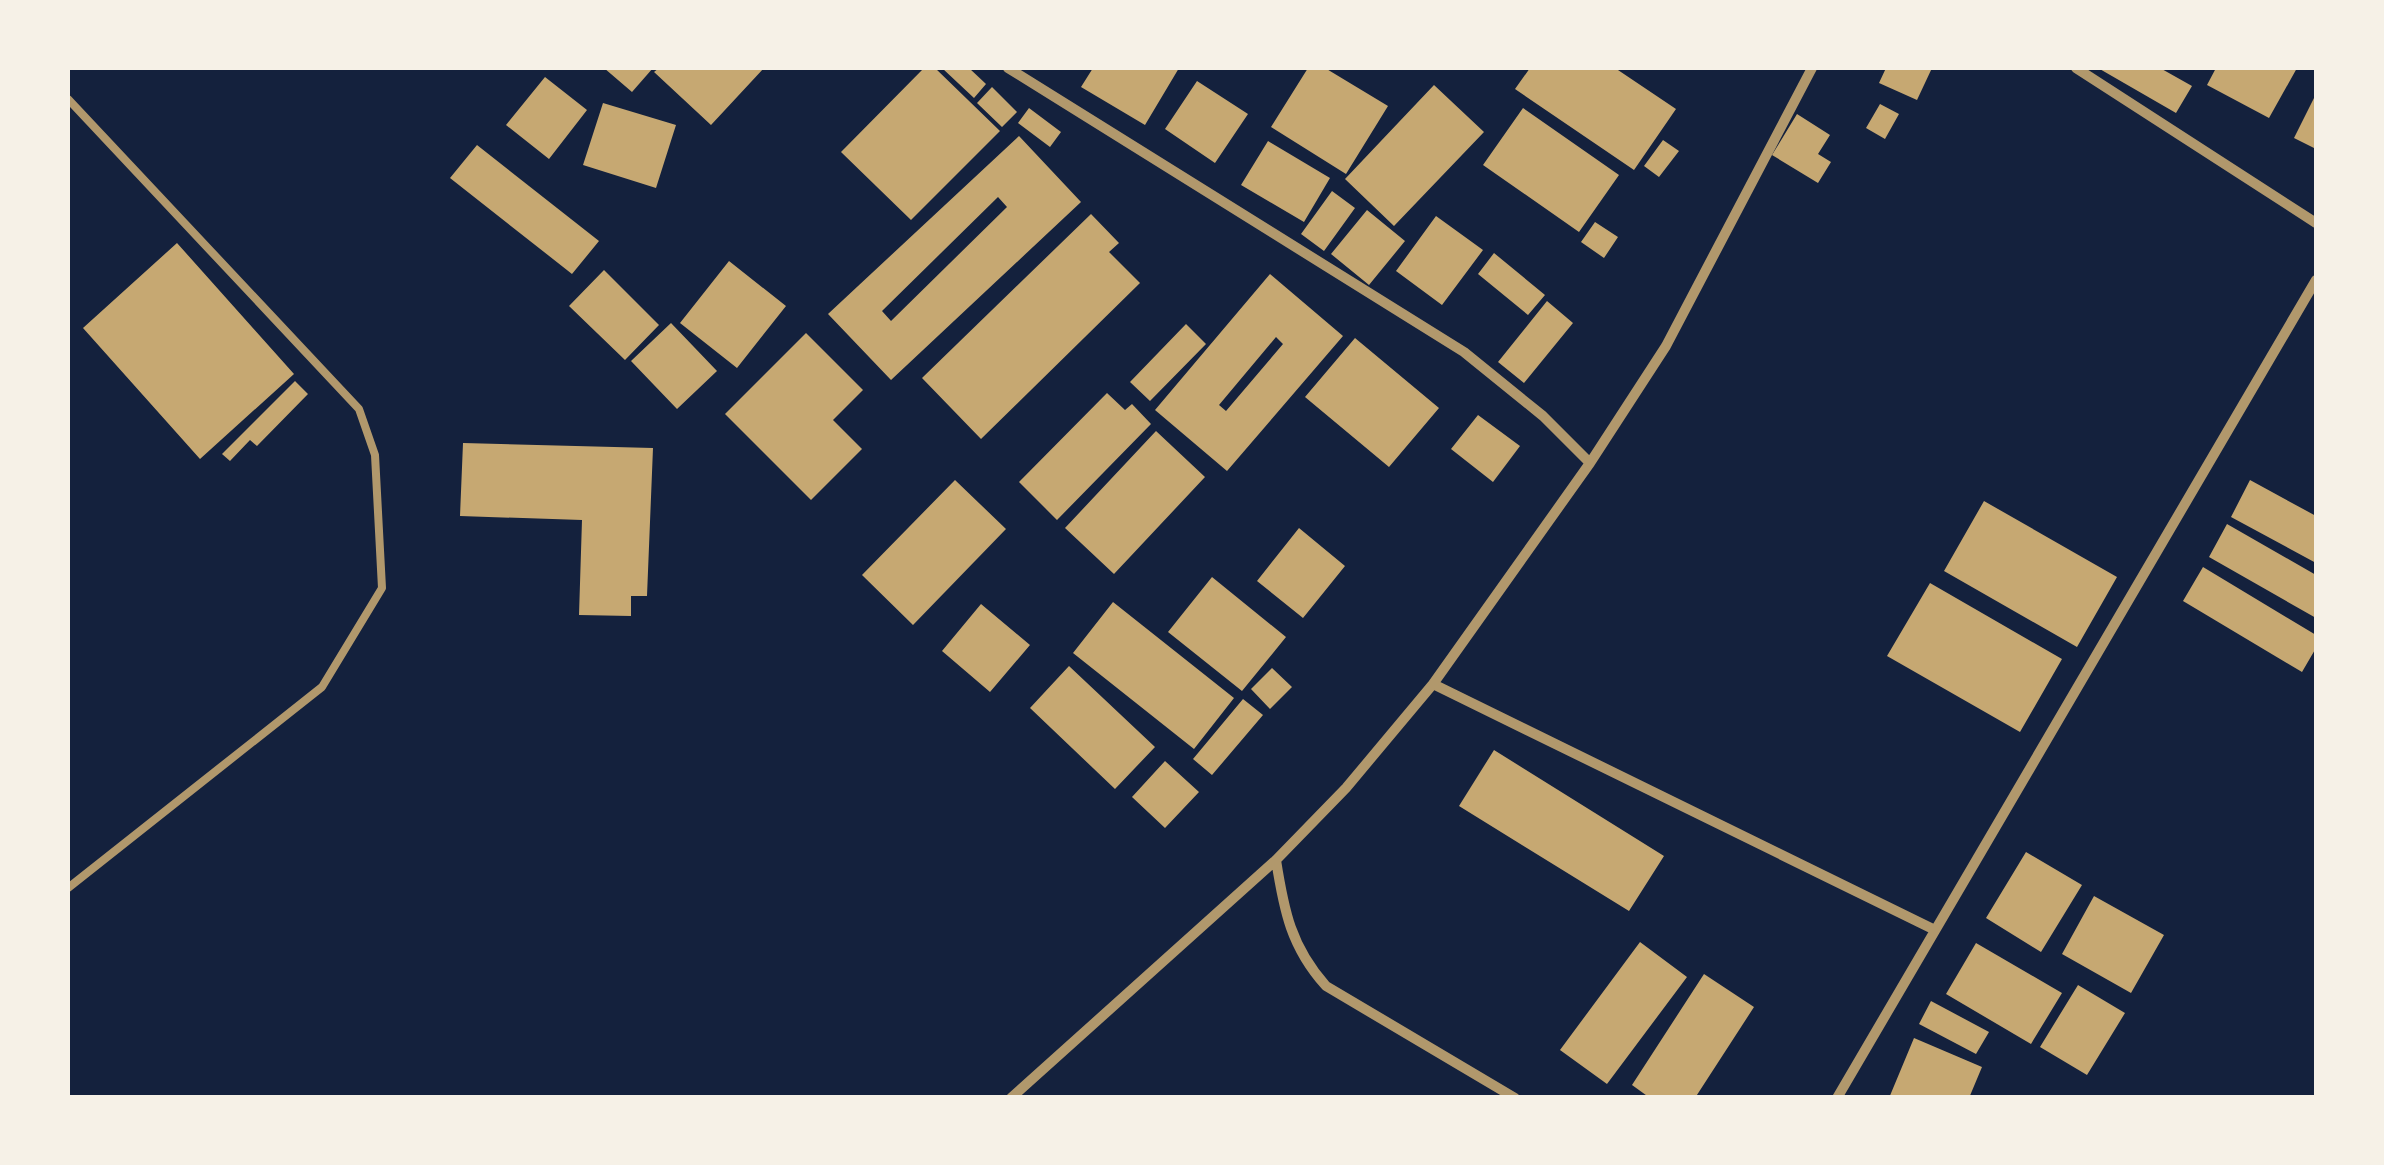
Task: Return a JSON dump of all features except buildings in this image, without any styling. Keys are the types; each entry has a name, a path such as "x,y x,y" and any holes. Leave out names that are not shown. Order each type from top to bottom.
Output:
{"street":[{"path":"1008,68 1464,352 1543,416 1590,464"},
{"path":"1010,1098 1276,860 1346,788 1433,684 1590,464 1666,346 1812,68"},
{"path":"2076,68 2316,223"},
{"path":"1837,1098 2316,280"},
{"path":"1433,684 1936,930"},
{"path":"1276,860 1288,928 1303,960 1326,986 1515,1098"}],"lane":[{"path":"68,99 360,408 375,456 382,588 322,687 68,888"}]}
